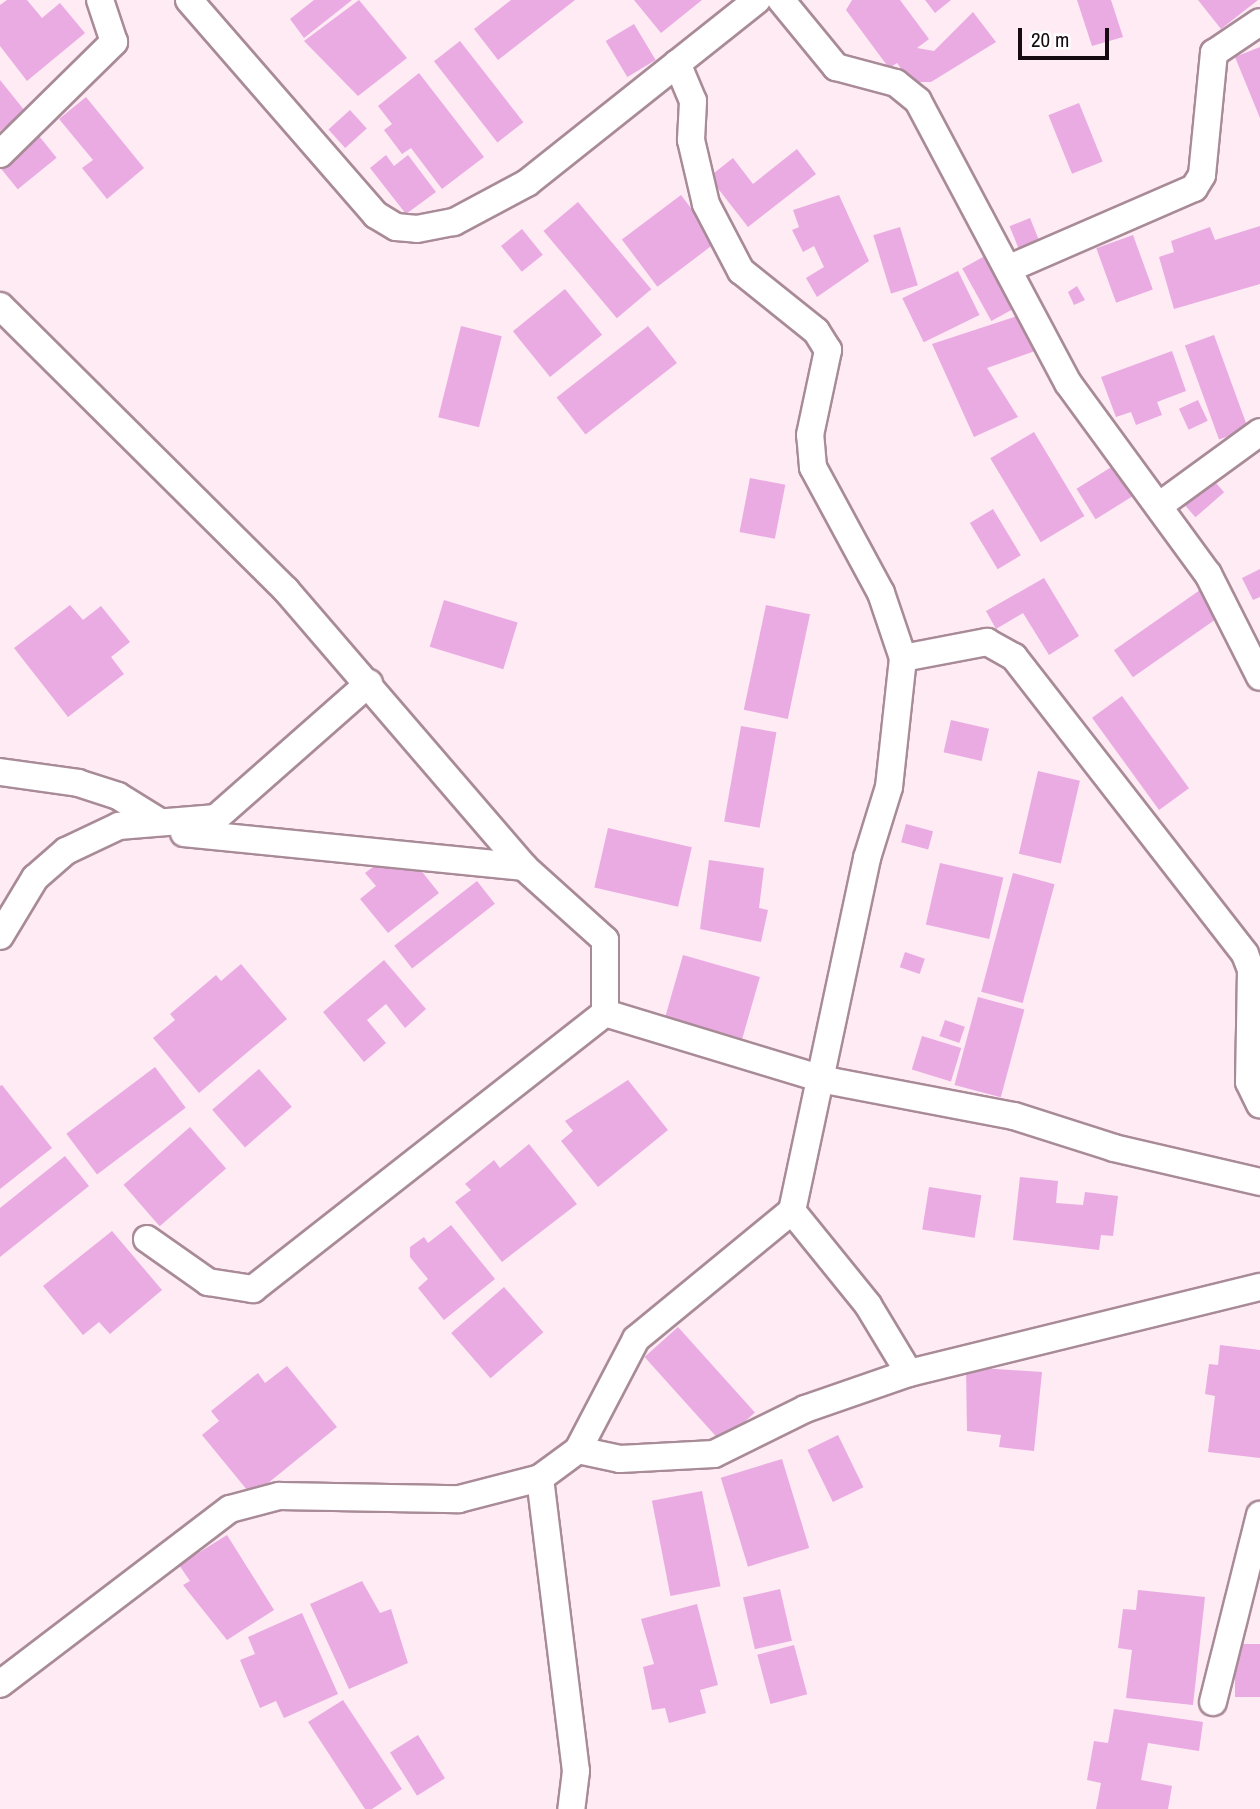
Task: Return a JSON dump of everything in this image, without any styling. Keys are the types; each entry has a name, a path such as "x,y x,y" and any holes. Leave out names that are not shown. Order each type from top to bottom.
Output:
{"street":[{"path":"0,154 114,43 100,0"},
{"path":"189,0 376,215 396,227 454,222 487,207 757,0"},
{"path":"781,0 836,67 896,83 918,101 1075,393 1160,505 1232,613 1260,677"},
{"path":"1010,268 1194,188 1202,175 1214,52 1260,22"},
{"path":"0,1684 230,1509 279,1496 458,1499 541,1478 578,1450 636,1339 792,1211 825,1080 867,859 889,787 903,658 881,593 813,467 810,435 828,350 816,331 741,271 718,227 695,172 693,101 677,63"},
{"path":"0,306 286,590 369,683 524,867 605,940 605,1013"},
{"path":"1160,505 1260,432"},
{"path":"903,658 987,642 1014,657 1245,954 1251,970 1250,1082 1260,1105"},
{"path":"0,936 35,878 90,835 119,826 216,818 369,683"},
{"path":"0,772 78,783 118,796 160,822"},
{"path":"119,826 524,867"},
{"path":"605,1013 825,1080 1014,1116 1114,1148 1260,1182"},
{"path":"147,1239 208,1282 253,1289 605,1013"},
{"path":"792,1211 868,1305 909,1373"},
{"path":"578,1450 620,1459 713,1454 806,1409 909,1373 1260,1287"},
{"path":"541,1478 576,1771 571,1809"},
{"path":"1213,1702 1253,1573 1260,1515"}],"building":[{"path":"7,0 27,0 42,18 60,3 85,33 27,81 0,46 0,5"},
{"path":"314,0 352,0 304,38 290,19"},
{"path":"359,0 407,58 358,96 304,41"},
{"path":"511,0 575,0 498,60 474,29"},
{"path":"634,0 702,0 661,33"},
{"path":"852,0 900,0 929,39 917,48 934,51 973,12 996,42 931,82 911,82 897,63 889,68 846,10"},
{"path":"925,0 951,0 935,13"},
{"path":"1077,0 1111,0 1123,37 1092,46"},
{"path":"1198,0 1258,0 1221,29"},
{"path":"634,24 656,60 627,77 606,41"},
{"path":"460,41 523,122 497,142 434,61"},
{"path":"1260,47 1260,118 1235,57"},
{"path":"419,73 484,157 442,189 411,148 402,154 384,130 392,124 378,106"},
{"path":"0,80 25,111 0,131"},
{"path":"86,97 144,168 107,199 82,168 93,160 59,119"},
{"path":"1079,103 1103,161 1072,174 1048,115"},
{"path":"350,110 367,129 345,148 328,129"},
{"path":"39,136 57,158 18,189 0,167"},
{"path":"797,149 816,174 748,227 709,177 733,158 753,184"},
{"path":"386,155 394,166 408,155 436,192 406,214 370,168"},
{"path":"681,195 717,242 657,287 622,240"},
{"path":"839,195 869,261 817,297 806,278 824,267 814,246 803,252 792,230 799,227 793,210"},
{"path":"578,202 651,289 617,318 544,231"},
{"path":"1030,218 1039,240 1019,248 1010,226"},
{"path":"1260,226 1260,284 1174,309 1159,257 1174,252 1171,241 1210,227 1215,240"},
{"path":"900,227 918,285 891,294 873,235"},
{"path":"522,229 543,255 522,272 501,246"},
{"path":"1133,235 1153,290 1116,303 1096,248"},
{"path":"992,252 1021,304 991,321 962,268"},
{"path":"958,271 979,315 924,342 902,298"},
{"path":"1077,286 1085,300 1074,305 1068,292"},
{"path":"565,289 602,335 550,377 513,331"},
{"path":"1023,314 1035,351 987,368 1018,417 974,437 932,344"},
{"path":"461,326 502,336 479,427 438,417"},
{"path":"648,326 677,363 586,434 557,397"},
{"path":"1214,335 1248,429 1219,440 1185,346"},
{"path":"1172,351 1186,391 1157,402 1162,415 1136,425 1131,412 1116,417 1101,377"},
{"path":"1198,400 1208,421 1189,430 1179,409"},
{"path":"1034,432 1084,516 1041,542 990,458"},
{"path":"1113,466 1132,497 1096,519 1077,489"},
{"path":"1209,475 1224,492 1195,517 1180,500"},
{"path":"750,478 785,485 775,539 740,532"},
{"path":"993,509 1021,555 998,569 970,523"},
{"path":"1260,569 1260,597 1253,600 1242,578"},
{"path":"1044,578 1079,636 1049,655 1023,613 996,629 986,611"},
{"path":"1200,590 1219,617 1133,677 1114,650"},
{"path":"444,600 518,623 503,669 430,647"},
{"path":"70,605 83,620 101,606 130,642 111,657 124,674 68,717 14,648"},
{"path":"766,605 810,614 788,719 744,710"},
{"path":"1122,696 1189,788 1159,810 1092,718"},
{"path":"951,720 989,729 982,761 944,752"},
{"path":"741,726 776,732 760,828 724,822"},
{"path":"1038,771 1080,781 1061,863 1019,854"},
{"path":"906,824 933,831 928,850 901,842"},
{"path":"608,828 692,847 678,907 594,887"},
{"path":"386,857 396,870 411,858 439,893 388,933 360,899 376,886 365,873"},
{"path":"709,860 764,868 759,908 768,910 761,942 700,929"},
{"path":"940,863 1003,878 989,939 926,924"},
{"path":"1013,873 1055,884 1023,1003 981,992"},
{"path":"477,881 495,904 412,968 394,946"},
{"path":"905,952 925,959 920,974 900,967"},
{"path":"683,955 760,977 742,1039 665,1017"},
{"path":"384,960 426,1009 405,1028 386,1004 367,1020 386,1043 364,1062 323,1012"},
{"path":"241,964 287,1019 199,1093 153,1038 175,1020 170,1014 216,975 221,981"},
{"path":"978,997 1024,1009 1001,1097 954,1085"},
{"path":"945,1020 965,1027 959,1043 939,1036"},
{"path":"922,1036 961,1048 951,1081 912,1069"},
{"path":"155,1067 186,1108 97,1175 66,1134"},
{"path":"259,1069 292,1107 245,1147 212,1110"},
{"path":"628,1080 668,1130 598,1187 561,1141 573,1131 565,1121"},
{"path":"2,1085 52,1148 0,1189 0,1086"},
{"path":"190,1127 226,1169 160,1226 124,1185"},
{"path":"529,1144 577,1204 502,1262 455,1202 471,1190 465,1184 494,1160 500,1168"},
{"path":"65,1156 89,1186 0,1257 0,1208"},
{"path":"1020,1177 1058,1181 1056,1203 1083,1205 1085,1192 1118,1196 1113,1236 1101,1235 1099,1250 1013,1240"},
{"path":"929,1187 981,1195 975,1238 922,1229"},
{"path":"451,1225 495,1279 444,1320 418,1288 428,1279 410,1257 410,1247 424,1237 428,1243"},
{"path":"112,1231 162,1290 110,1334 99,1322 83,1335 43,1286"},
{"path":"504,1287 543,1332 491,1378 451,1333"},
{"path":"678,1327 755,1412 722,1443 645,1357"},
{"path":"1220,1345 1260,1350 1260,1458 1208,1452 1215,1396 1205,1394 1209,1364 1218,1365"},
{"path":"287,1366 337,1427 252,1496 202,1435 219,1421 211,1411 258,1373 265,1383"},
{"path":"966,1367 1042,1372 1034,1451 999,1447 1001,1435 967,1431"},
{"path":"838,1435 863,1487 833,1502 807,1450"},
{"path":"782,1459 809,1548 748,1567 721,1478"},
{"path":"702,1491 721,1586 670,1596 652,1501"},
{"path":"227,1535 274,1610 227,1640 183,1585 190,1581 179,1565"},
{"path":"362,1581 380,1613 391,1609 408,1663 349,1689 310,1604"},
{"path":"780,1589 792,1641 755,1649 743,1598"},
{"path":"1138,1590 1205,1597 1193,1705 1126,1698 1132,1650 1118,1648 1123,1609 1136,1610"},
{"path":"697,1604 718,1685 700,1690 706,1713 669,1723 665,1708 652,1710 643,1667 654,1664 641,1619"},
{"path":"302,1613 338,1694 284,1718 276,1701 260,1708 240,1660 255,1654 248,1637"},
{"path":"1235,1644 1260,1644 1260,1697 1235,1697"},
{"path":"794,1645 807,1694 770,1704 757,1655"},
{"path":"343,1700 402,1789 372,1809 365,1809 308,1722"},
{"path":"1114,1709 1203,1722 1199,1751 1148,1743 1141,1780 1172,1786 1168,1809 1096,1809 1101,1783 1087,1780 1094,1741 1108,1743"},
{"path":"418,1735 445,1778 417,1796 390,1752"}]}
